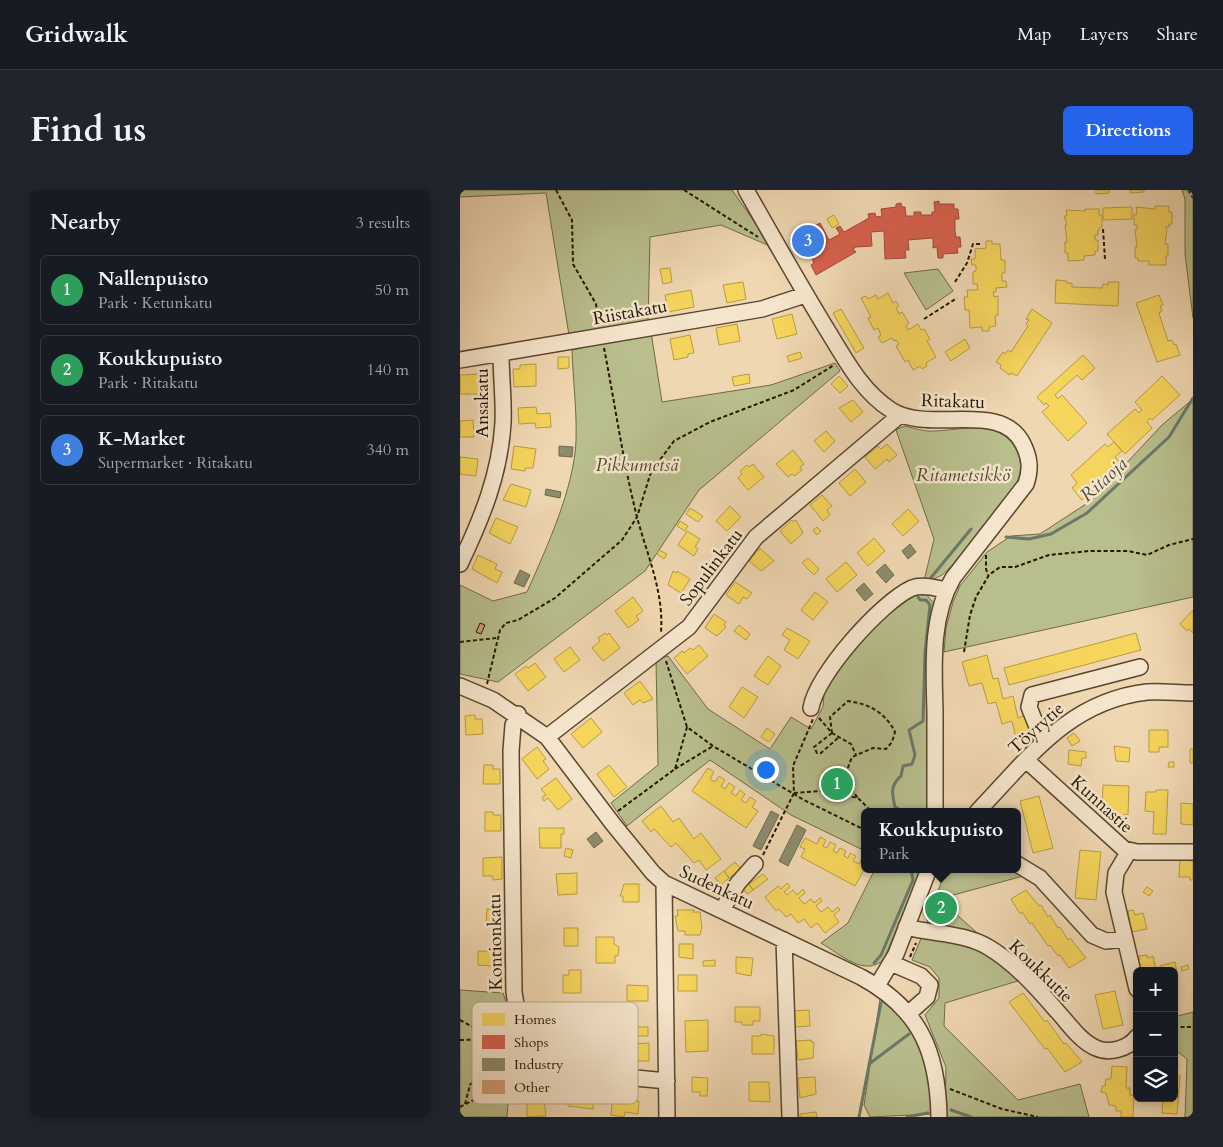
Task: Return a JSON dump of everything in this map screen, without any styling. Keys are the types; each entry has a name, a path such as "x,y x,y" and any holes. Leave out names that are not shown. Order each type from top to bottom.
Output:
{"street":[{"name":"Ritakatu","path":"746,190 844,358 866,388 882,404 900,416 931,422 989,420 1011,429 1021,439 1029,455 1030,470 1026,484 979,547 953,578 946,590 935,644 935,808"},
{"name":"Riistakatu","path":"460,360 762,309 805,294"},
{"name":"Ansakatu","path":"460,564 486,508 498,468 503,420 500,354"},
{"name":"Sopulinkatu","path":"547,737 689,627 756,537 900,416"},
{"path":"811,708 817,692 848,645 876,616 912,588 921,586 946,590"},
{"path":"1043,742 1029,707 1032,695 1140,667"},
{"path":"1104,676 1111,700"},
{"name":"Sudenkatu","path":"460,686 493,700 518,714 547,737 623,836 664,883 877,986 909,1013 930,1056 938,1088 939,1117"},
{"name":"Töyrytie","path":"981,808 1043,742 1080,714 1111,700 1148,692 1193,693"},
{"name":"Kontionkatu","path":"516,1002 514,992 512,751 513,725 518,714"},
{"name":"Kunnastie","path":"1026,760 1116,843 1129,851 1193,852"},
{"path":"1129,851 1116,874 1114,883 1115,902 1133,974"},
{"path":"722,910 738,882 755,864"},
{"path":"1021,866 1040,878 1092,935 1106,941 1124,939"},
{"path":"877,986 891,963 927,873"},
{"path":"664,883 667,1117"},
{"name":"Koukkutie","path":"906,927 970,939 987,946 1026,977 1075,1031 1093,1047 1114,1050 1133,1040"},
{"path":"784,940 790,1117"},
{"path":"891,963 921,976 930,985 928,997 909,1013"},
{"path":"638,1078 667,1081"}],"path":[{"path":"556,190 572,220 573,264 596,304 637,517 658,589 662,620 660,641 687,727 675,769"},
{"path":"684,190 761,239 775,240"},
{"path":"1188,190 1193,198"},
{"path":"1103,229 1105,259"},
{"path":"955,282 966,263 973,244 980,244"},
{"path":"924,320 957,298"},
{"path":"479,684 487,687 496,638 506,624 518,620 555,598 622,540 637,517 651,472 674,441 710,422 794,390 826,372 844,358"},
{"path":"964,652 970,615 988,575 1000,567 1015,567 1049,555 1089,550 1128,551 1147,555 1169,544 1193,539"},
{"path":"979,547 986,552 988,575"},
{"path":"460,642 496,638"},
{"path":"832,732 830,717 848,701 866,704 882,714 895,732 892,742 886,749 873,748 852,757 846,772 846,784 868,808"},
{"path":"811,708 832,732 851,744 856,755"},
{"path":"755,864 762,858 794,793 793,766 800,744 812,726 811,708"},
{"path":"687,727 713,746 823,811 861,828"},
{"path":"832,732 814,747 817,753 821,753 839,738"},
{"path":"614,814 675,769 713,746"},
{"path":"794,793 820,791 858,798"},
{"path":"460,1020 472,1027"},
{"path":"1178,1027 1193,1027"},
{"path":"465,1104 472,1084"},
{"path":"938,1088 948,1088 1002,1109 1038,1117"},
{"path":"460,1107 472,1100"}],"green space":[{"path":"460,190 732,190 772,247 721,225 650,237 648,323 569,335 546,193 460,197"},
{"path":"1182,190 1193,190 1193,318 1185,254 1185,199"},
{"path":"938,269 953,291 926,310 904,273"},
{"name":"Pikkumetsä","path":"651,332 662,402 771,385 835,363 840,371 699,490 645,571 498,682 460,674 460,585 493,601 527,592 565,499 574,460 576,441 572,350"},
{"path":"1193,399 1193,597 944,652 946,628 953,602 960,586 987,552 1011,536 1040,534 1092,500 1162,425"},
{"name":"Ritametsikkö","path":"904,426 931,431 968,428 990,429 1009,439 1016,449 1020,462 1020,473 1017,482 971,543 942,575 926,581 924,581 934,539 896,430"},
{"path":"914,593 926,594 935,605 928,808 861,808 861,849 791,815 710,760 627,826 611,803 658,765 656,660 668,656 708,709 770,749 791,717 811,729 823,707 824,694 839,666 877,621"},
{"path":"873,873 919,873 884,959 877,964 869,966 852,962 821,943 848,923"},
{"path":"945,873 1020,873 1023,876 939,899 983,938 926,925"},
{"path":"922,936 980,948 1021,980 945,1003 944,1026 1018,1100 1080,1084 1089,1117 945,1117 946,1067 925,1015 939,998 939,978 930,967 912,960"},
{"path":"460,990 503,993 506,1002 472,1002 472,1104 508,1104 507,1117 460,1117"},
{"path":"880,999 898,1015 920,1047 931,1083 932,1114 870,1117 864,1105"},
{"path":"1193,1012 1193,1117 1185,1117 1187,1059 1178,1052 1178,1016"}],"building: Homes":[{"path":"1096,190 1109,190 1109,193 1096,194"},
{"path":"1130,190 1144,190 1144,192 1130,193"},
{"path":"1155,206 1169,206 1169,212 1172,212 1172,224 1169,224 1169,227 1165,227 1167,229 1165,244 1168,244 1166,265 1149,265 1149,261 1138,261 1138,258 1135,258 1135,247 1137,247 1135,230 1137,230 1137,225 1134,225 1134,214 1137,214 1136,207 1155,209"},
{"path":"1132,207 1132,219 1103,220 1103,208"},
{"path":"1085,209 1099,209 1099,215 1102,215 1102,227 1098,230 1098,235 1095,235 1095,240 1098,240 1098,251 1095,251 1095,255 1084,256 1084,260 1068,261 1068,253 1065,253 1065,242 1067,242 1065,225 1067,225 1064,216 1067,216 1066,210 1085,211"},
{"path":"834,215 839,224 832,228 827,219"},
{"path":"986,241 992,241 992,244 1000,244 1001,260 1005,260 1005,273 1002,273 1002,281 1006,281 1007,287 996,288 996,292 993,292 994,297 998,296 998,315 995,316 996,326 989,327 989,331 982,331 982,327 970,328 969,310 965,310 964,297 968,297 967,290 978,290 977,284 973,284 973,272 976,271 976,265 972,265 971,259 975,259 975,249 986,248"},
{"path":"670,268 672,282 663,284 660,269"},
{"path":"1056,280 1072,283 1072,287 1102,288 1103,284 1108,285 1108,282 1119,282 1118,306 1055,303"},
{"path":"743,282 746,299 727,303 723,285"},
{"path":"691,290 694,307 668,312 665,295"},
{"path":"888,293 893,303 896,301 899,306 896,308 899,314 902,312 909,323 906,325 908,330 918,324 921,330 924,329 930,339 927,341 936,357 926,363 927,366 922,369 920,366 913,370 908,360 905,362 896,346 899,344 896,340 894,341 892,338 882,343 878,337 881,335 878,328 874,330 868,318 871,317 861,298 866,296 868,299 876,295 878,299"},
{"path":"1159,295 1163,305 1160,306 1162,311 1159,313 1168,341 1172,340 1174,345 1176,344 1180,355 1157,362 1136,303"},
{"path":"841,309 864,348 856,353 833,313"},
{"path":"1032,309 1052,323 1017,376 1011,373 1010,375 1000,368 1001,365 996,362 1003,352 1005,354 1008,350 1011,352 1028,326 1026,324 1029,320 1026,319"},
{"path":"792,314 797,334 777,339 772,319"},
{"path":"737,324 740,341 719,345 716,328"},
{"path":"690,335 694,353 688,354 688,357 674,360 670,339"},
{"path":"965,339 970,348 951,361 945,352"},
{"path":"800,352 802,358 789,362 787,356"},
{"path":"1083,355 1095,368 1082,380 1077,375 1055,395 1058,399 1062,395 1087,423 1068,441 1042,412 1049,406 1046,403 1044,405 1037,397"},
{"path":"558,357 569,357 569,368 558,369"},
{"path":"536,364 536,386 514,387 513,369 520,369 520,365"},
{"path":"482,374 482,394 460,394 460,375"},
{"path":"749,374 750,383 734,386 732,377"},
{"path":"839,376 848,386 840,393 831,384"},
{"path":"1162,376 1180,395 1152,420 1150,418 1147,422 1152,428 1125,454 1107,434 1135,409 1139,413 1142,410 1135,402"},
{"path":"853,400 863,412 851,422 839,408"},
{"path":"536,407 537,414 550,413 551,427 536,428 535,423 519,424 518,408"},
{"path":"473,420 474,437 460,437 460,421"},
{"path":"826,431 835,441 824,452 814,441"},
{"path":"1114,442 1122,451 1115,457 1122,464 1082,500 1072,488 1077,483 1071,475 1105,444 1108,447"},
{"path":"887,444 897,455 889,462 887,459 875,469 865,457 878,446 881,449"},
{"path":"514,446 536,449 533,468 525,468 525,471 511,469"},
{"path":"793,450 804,464 800,467 802,470 794,476 792,474 788,477 776,464"},
{"path":"460,457 478,459 476,476 460,474"},
{"path":"753,464 764,477 748,490 738,478 742,474 740,471 747,465 749,467"},
{"path":"855,469 866,482 850,496 839,483"},
{"path":"511,484 531,490 526,507 503,500"},
{"path":"822,495 832,506 827,510 830,515 823,521 810,505"},
{"path":"730,506 741,517 727,531 716,521"},
{"path":"690,508 703,516 698,522 686,514"},
{"path":"908,509 919,521 903,536 892,524"},
{"path":"496,518 518,527 510,544 489,533"},
{"path":"792,520 793,522 796,520 803,533 791,544 780,531"},
{"path":"680,521 688,526 685,531 677,526"},
{"path":"817,527 821,531 817,535 813,530"},
{"path":"687,531 700,539 695,547 698,549 694,556 678,545"},
{"path":"874,538 885,551 868,566 857,553"},
{"path":"760,548 774,561 761,571 749,561"},
{"path":"659,550 667,554 664,559 657,554"},
{"path":"478,555 497,564 495,569 502,572 497,583 472,569"},
{"path":"808,558 819,569 814,575 802,563"},
{"path":"846,562 857,575 837,592 826,579"},
{"path":"673,571 676,573 677,571 690,579 681,593 668,585"},
{"path":"735,582 752,593 747,599 743,597 739,604 726,595"},
{"path":"815,592 828,602 813,620 801,610"},
{"path":"633,597 643,611 636,616 639,620 628,628 615,611"},
{"path":"1193,610 1193,633 1189,629 1187,631 1180,624"},
{"path":"714,614 726,622 724,625 726,627 717,636 705,628"},
{"path":"739,625 750,634 746,640 734,631"},
{"path":"787,628 810,641 798,659 784,650 790,640 782,635"},
{"path":"605,633 607,635 609,633 620,648 603,661 592,648 600,641 598,638"},
{"path":"1136,633 1141,650 1009,685 1004,668"},
{"path":"699,645 708,656 687,674 674,658 682,651 684,653 690,648 693,650"},
{"path":"570,647 580,660 564,672 554,659"},
{"path":"987,655 993,679 998,678 1003,699 1013,696 1018,718 1027,715 1033,738 1017,742 1012,721 1002,724 996,702 988,704 982,683 969,686 962,662"},
{"path":"768,656 781,666 768,685 754,676"},
{"path":"535,663 546,677 528,691 515,674 526,666 528,668"},
{"path":"640,681 653,699 643,703 640,700 633,705 624,693"},
{"path":"742,687 758,697 744,718 729,707"},
{"path":"475,715 475,719 482,719 483,734 466,735 465,716"},
{"path":"591,718 602,732 583,748 571,734"},
{"path":"767,728 775,734 769,742 761,737"},
{"path":"1149,730 1168,730 1168,747 1159,747 1159,752 1149,752"},
{"path":"1074,733 1080,741 1072,746 1067,738"},
{"path":"1114,746 1130,748 1129,762 1116,761"},
{"path":"537,747 546,759 543,761 549,769 537,779 522,759"},
{"path":"1190,749 1193,749 1193,763 1190,763"},
{"path":"1069,750 1086,752 1086,758 1082,758 1081,766 1068,764"},
{"path":"1169,762 1174,762 1174,767 1168,767"},
{"path":"484,765 493,765 493,769 500,769 500,784 483,784"},
{"path":"609,765 627,787 614,797 597,774"},
{"path":"708,768 714,772 710,779 715,782 719,776 725,780 721,786 725,789 729,783 735,787 731,793 736,796 740,790 745,794 741,800 746,803 750,797 756,801 752,807 758,811 746,828 692,791"},
{"path":"556,778 572,799 558,810 548,798 544,801 542,797 546,795 541,789"},
{"path":"1103,785 1129,786 1128,815 1102,814"},
{"path":"1156,790 1168,790 1166,834 1153,834 1154,812 1145,811 1146,792 1156,792"},
{"path":"1039,796 1053,848 1033,853 1020,801"},
{"path":"1181,803 1193,804 1193,825 1181,824"},
{"path":"661,806 673,822 679,818 694,839 701,833 721,859 706,870 699,860 694,863 676,843 671,847 654,829 651,832 642,821"},
{"path":"485,812 501,815 501,831 485,831"},
{"path":"539,828 564,828 564,834 561,834 561,848 540,848"},
{"path":"820,837 826,840 823,846 827,848 830,842 836,845 833,851 837,853 840,848 846,851 844,856 848,858 850,853 856,856 853,861 859,864 861,860 862,873 855,886 801,857 805,849 800,847 805,838 817,844"},
{"path":"566,848 573,850 571,858 564,856"},
{"path":"1080,850 1101,852 1096,900 1075,898"},
{"path":"502,857 502,879 493,880 493,876 483,876 483,858"},
{"path":"1180,860 1193,861 1193,880 1190,880 1190,877 1179,877"},
{"path":"735,862 741,869 729,878 724,871"},
{"path":"724,871 729,878 721,885 715,878"},
{"path":"577,873 577,894 558,895 556,874"},
{"path":"763,874 768,879 753,890 749,884"},
{"path":"787,883 790,887 784,892 787,895 793,890 797,895 803,889 805,893 799,898 804,904 811,899 814,903 820,898 822,901 816,906 821,912 828,907 832,912 838,907 840,910 834,915 839,922 825,933 817,923 811,928 804,919 798,923 791,914 786,917 779,909 776,911 765,897 778,886 781,889"},
{"path":"624,884 639,884 639,902 623,902 623,896 620,896"},
{"path":"749,884 753,890 747,894 743,888"},
{"path":"1147,887 1153,891 1149,896 1143,892"},
{"path":"1026,890 1039,906 1041,905 1048,917 1050,915 1068,940 1070,938 1086,958 1069,968 1060,955 1058,956 1050,945 1048,946 1032,923 1030,924 1022,912 1020,914 1011,899"},
{"path":"487,909 503,910 502,925 486,925"},
{"path":"677,910 700,912 702,927 700,935 685,935 685,931 678,931 675,916 678,916"},
{"path":"1133,910 1135,915 1143,913 1147,929 1131,932 1128,911"},
{"path":"564,928 578,928 578,946 564,946"},
{"path":"596,937 614,937 614,944 619,947 618,956 615,956 615,963 596,963"},
{"path":"679,944 693,944 693,959 679,957"},
{"path":"478,951 504,952 504,967 478,965"},
{"path":"1147,955 1148,958 1153,956 1155,967 1139,967 1137,960 1140,960 1139,956"},
{"path":"736,957 753,958 751,976 736,973"},
{"path":"715,960 715,966 703,966 703,961"},
{"path":"1175,962 1176,967 1160,967"},
{"path":"1188,965 1189,969 1182,971 1181,967"},
{"path":"569,970 581,970 581,993 563,993 563,975 569,975"},
{"path":"678,975 697,975 697,991 678,991"},
{"path":"506,977 506,986 501,987 501,978"},
{"path":"627,985 648,986 648,1001 627,1001"},
{"path":"1115,991 1123,1025 1103,1029 1095,995"},
{"path":"1023,993 1045,1022 1047,1020 1064,1044 1066,1043 1082,1062 1065,1072 1047,1048 1045,1049 1009,1002"},
{"path":"735,1007 760,1007 760,1021 753,1021 753,1025 742,1025 742,1022 735,1022"},
{"path":"809,1010 810,1026 795,1027 794,1011"},
{"path":"708,1020 708,1051 686,1052 685,1021"},
{"path":"638,1027 648,1027 648,1036 638,1036"},
{"path":"761,1034 774,1036 774,1054 752,1054 752,1036 761,1036"},
{"path":"811,1040 811,1042 814,1042 813,1058 798,1060 796,1041"},
{"path":"649,1043 649,1061 638,1061 638,1044"},
{"path":"1112,1066 1127,1067 1126,1088 1130,1088 1130,1095 1133,1095 1133,1117 1121,1117 1121,1111 1116,1111 1116,1106 1109,1105 1106,1093 1101,1092 1102,1086 1105,1086 1106,1079 1111,1079"},
{"path":"1178,1076 1180,1076 1178,1101"},
{"path":"692,1077 708,1078 707,1096 700,1096 700,1092 692,1092"},
{"path":"815,1077 816,1094 800,1098 798,1078"},
{"path":"749,1082 769,1082 770,1102 749,1101"},
{"path":"639,1101 638,1114 625,1112 624,1117 611,1115 612,1104 638,1104"},
{"path":"1163,1102 1178,1102 1177,1114 1162,1113"},
{"path":"527,1104 544,1104 546,1116 527,1117"},
{"path":"568,1104 594,1104 593,1109 568,1106"},
{"path":"816,1112 817,1117 800,1117 800,1114"}],"building: Shops":[{"path":"939,201 939,204 954,204 954,209 958,209 959,219 955,219 955,231 956,237 960,237 961,247 957,247 958,253 943,254 943,258 938,258 937,247 933,248 933,238 908,240 909,250 905,250 906,258 885,259 884,231 871,232 872,246 856,247 853,249 856,252 816,275 811,265 814,263 809,253 805,255 795,237 820,223 829,240 840,234 836,228 840,226 844,232 869,218 868,214 875,213 876,217 882,216 881,209 896,207 896,204 901,203 902,207 905,207 906,216 914,216 914,212 921,212 921,215 932,215 932,212 935,212 934,202"}],"building: Industry":[{"path":"559,446 573,447 572,457 559,456"},
{"path":"546,489 561,492 560,498 545,495"},
{"path":"910,544 916,552 908,559 902,551"},
{"path":"885,564 894,575 886,583 876,572"},
{"path":"520,570 530,575 524,587 514,583"},
{"path":"864,583 873,594 865,601 856,590"},
{"path":"771,811 779,815 761,850 753,846"},
{"path":"797,825 806,830 788,866 779,861"},
{"path":"596,832 603,841 594,848 587,839"}],"building: Other":[{"path":"480,623 485,625 481,634 476,632"}],"waterway":[{"name":"Ritaoja","path":"1006,537 1029,539 1051,534 1087,513 1169,437 1193,398"},
{"path":"929,580 971,529"},
{"path":"897,808 895,807 893,786 901,776 903,766 912,764 915,755 909,730 923,721 925,653 930,605 926,600 920,600 918,597"},
{"path":"874,963 881,955 913,880 912,873"},
{"path":"859,1117 881,1003"},
{"path":"869,1064 909,1034"},
{"path":"951,1110 971,1117"},
{"path":"907,1117 928,1113"}],"place":[{"name":"K-Market","path":"808,241"},
{"name":"Nallenpuisto","path":"837,784"},
{"name":"Koukkupuisto","path":"941,908"}]}
